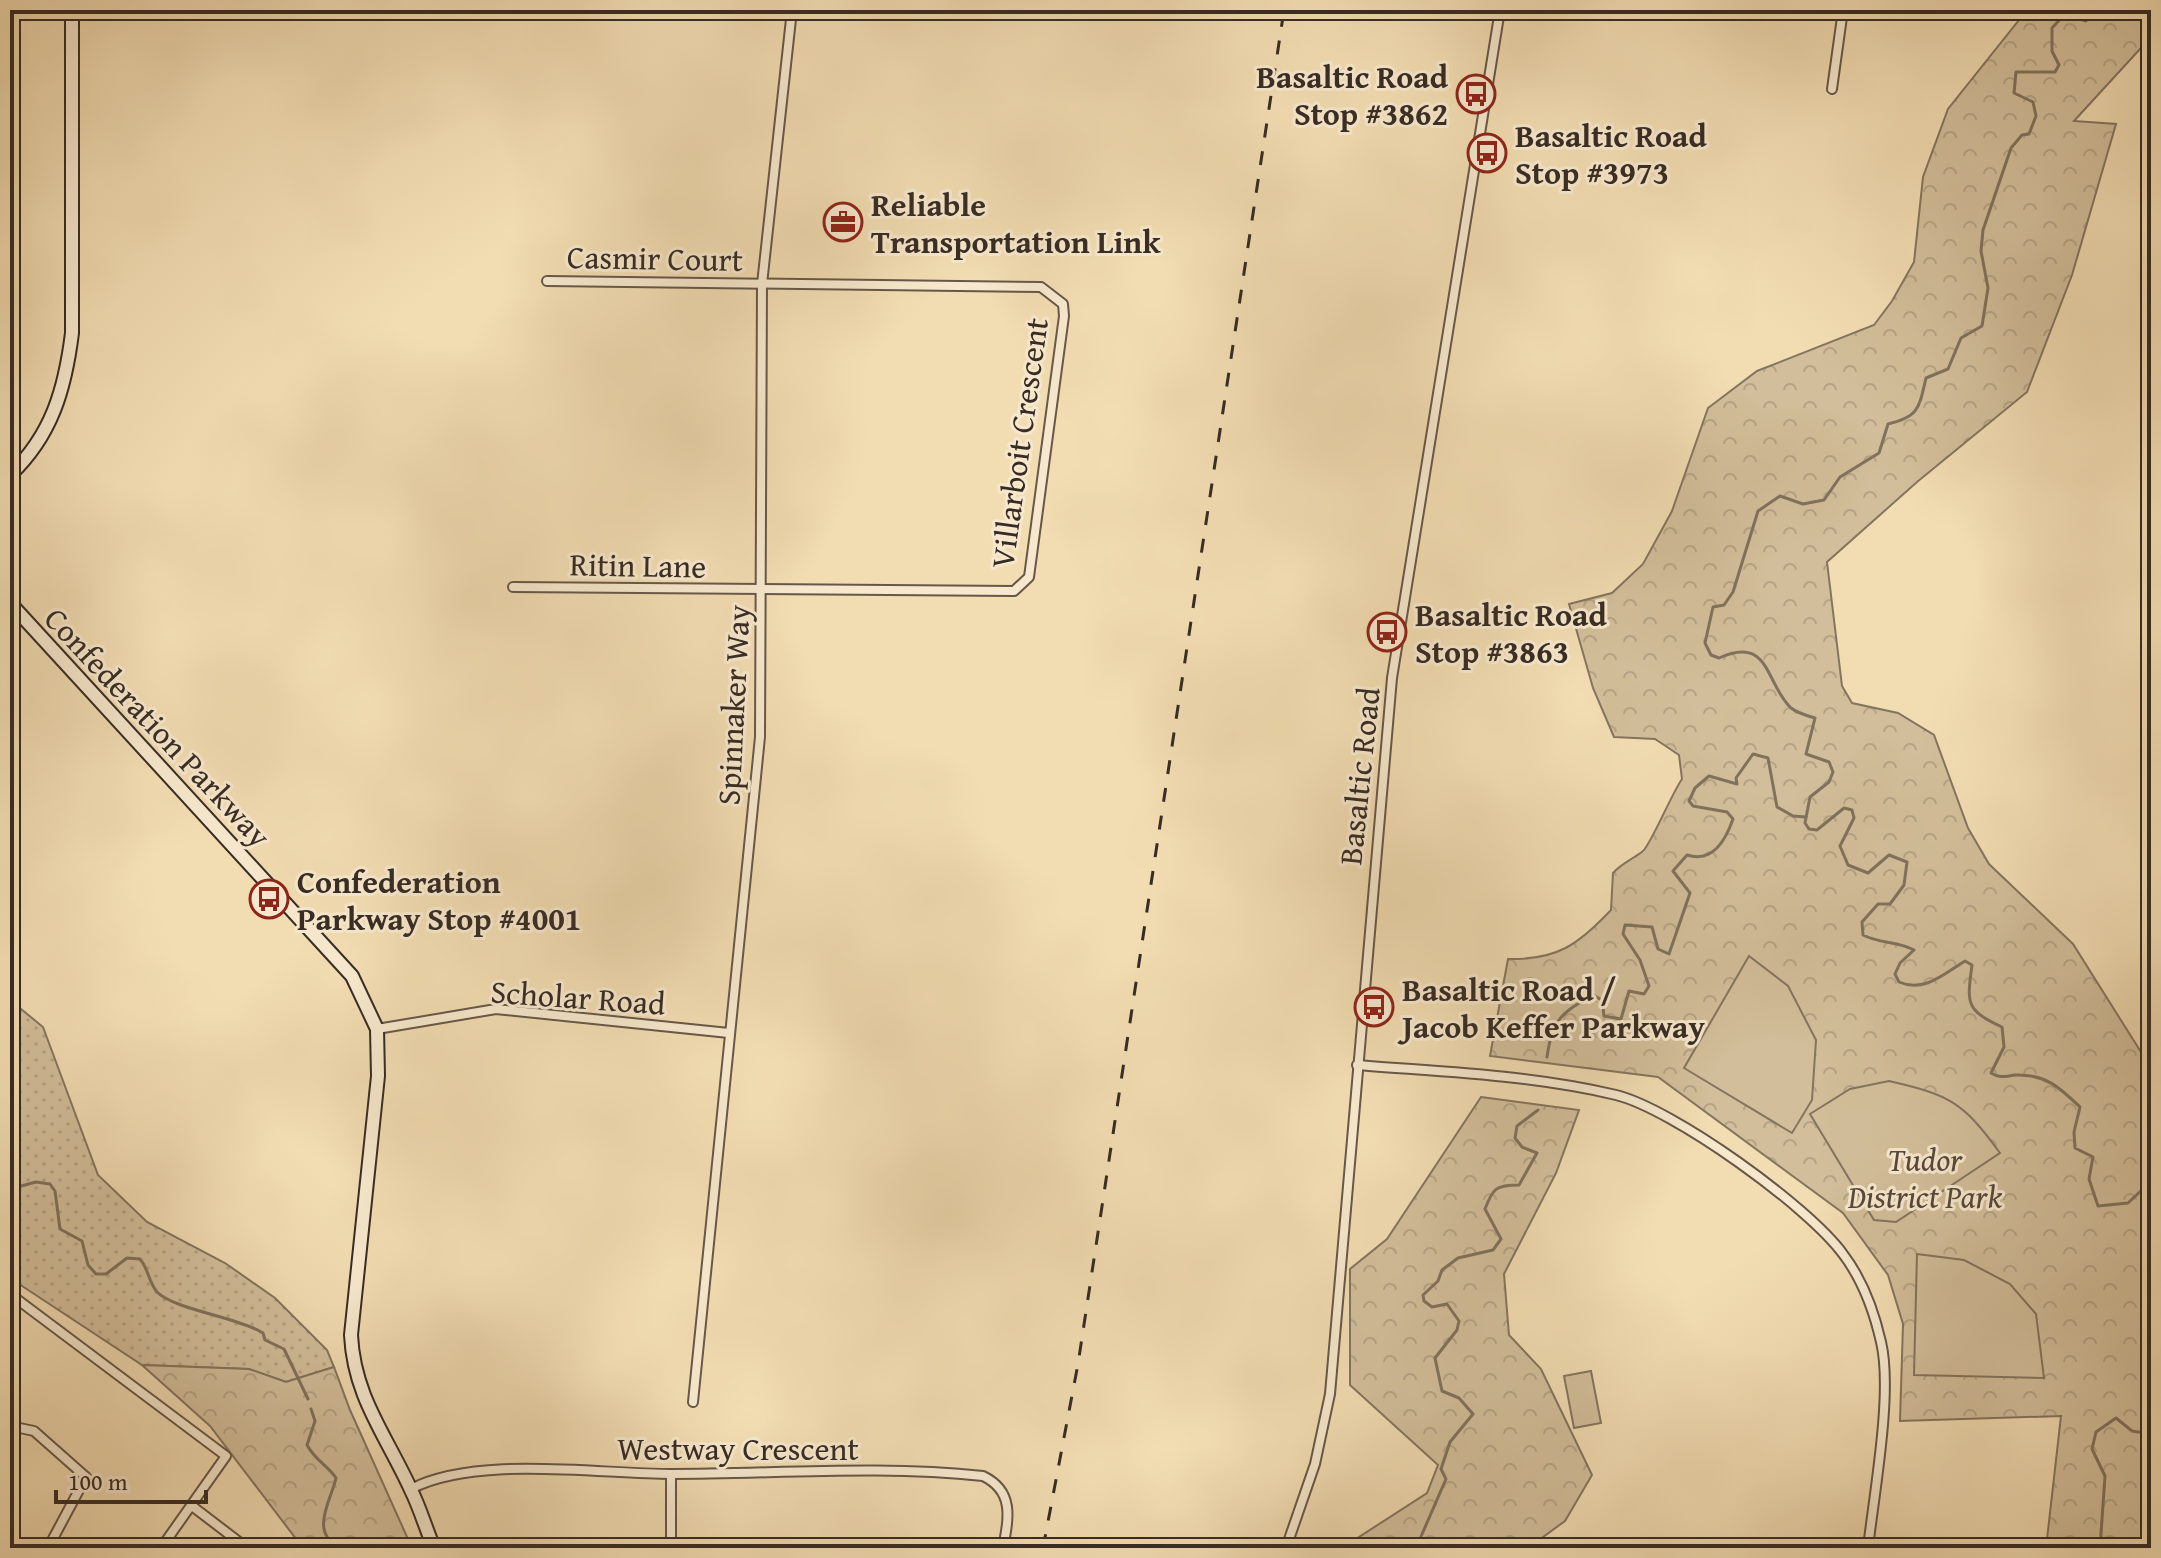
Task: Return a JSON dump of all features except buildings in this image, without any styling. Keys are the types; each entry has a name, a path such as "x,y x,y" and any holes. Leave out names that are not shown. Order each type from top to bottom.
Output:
{"street":[{"path":"10,475 39,444 66,382 72,333 72,10"},
{"name":"Spinnaker Way","path":"693,1402 760,737 762,284 792,10"},
{"name":"Basaltic Road","path":"1286,1548 1315,1464 1330,1394 1383,753 1399,625 1500,10"},
{"path":"1832,89 1843,10"},
{"name":"Casmir Court","path":"547,281 762,284"},
{"name":"Villarboit Crescent","path":"762,284 1041,287 1063,304 1064,316 1029,577 1024,586 1001,592 762,591"},
{"name":"Ritin Lane","path":"513,587 762,591"},
{"name":"Confederation Parkway","path":"10,603 352,976 377,1029 378,1076 351,1335 352,1359 368,1406 411,1489 434,1548"},
{"name":"Scholar Road","path":"377,1029 496,1009 729,1033"},
{"path":"1357,1065 1541,1083 1640,1102 1689,1129 1787,1199 1827,1234 1871,1305 1882,1345 1882,1406 1868,1548"},
{"path":"10,1294 226,1456 161,1548"},
{"path":"10,1426 34,1431 86,1477 48,1548"},
{"name":"Westway Crescent","path":"411,1489 422,1483 488,1470 671,1474 847,1470 983,1476 999,1484 1006,1500 1003,1548"},
{"path":"671,1474 671,1548"},
{"path":"192,1506 247,1548"}],"green space":[{"name":"Tudor District Park","path":"2027,10 2151,10 2151,37 2074,121 2116,124 2072,275 2027,392 1917,482 1827,562 1842,686 1852,703 1898,713 1934,735 1968,828 1989,864 2073,944 2151,1068 2151,1548 2046,1548 2061,1416 1900,1421 1903,1324 1888,1275 1843,1213 1658,1077 1490,1056 1508,959 1540,957 1566,948 1588,933 1611,910 1613,873 1647,846 1682,779 1679,755 1655,739 1614,737 1593,688 1569,604 1612,593 1643,564 1672,511 1708,408 1757,371 1874,325 1914,262 1923,177 1948,109"},
{"path":"1749,956 1788,986 1816,1040 1812,1100 1792,1133 1684,1068"},
{"path":"10,1000 43,1027 98,1175 147,1222 225,1263 275,1298 327,1350 334,1367 286,1382 249,1369 142,1365 10,1278"},
{"name":"Tudor District Park","path":"1889,1081 1927,1091 1954,1103 1976,1122 2000,1153 1896,1222 1874,1220 1810,1114 1850,1089"},
{"path":"1481,1097 1579,1110 1556,1173 1504,1274 1509,1335 1541,1369 1592,1475 1565,1521 1528,1548 1342,1548 1427,1493 1438,1465 1350,1385 1350,1269 1387,1239"},
{"path":"1917,1254 1964,1260 2010,1284 2036,1314 2044,1378 1914,1375"},
{"path":"142,1365 249,1369 286,1382 334,1367 412,1548 303,1548 210,1426"},
{"path":"1591,1371 1601,1423 1574,1428 1564,1376"}],"waterway":[{"path":"2092,10 2086,21 2065,14 2052,28 2052,51 2059,65 2055,72 2016,72 2014,93 2033,102 2036,116 2029,134 2022,135 2011,148 1983,230 1981,251 1988,288 1982,326 1961,338 1948,369 1926,378 1916,410 1906,418 1888,424 1879,453 1840,477 1824,500 1803,504 1780,496 1758,511 1733,592 1724,605 1713,607 1705,643 1711,655 1719,658 1736,653 1757,657 1791,708 1815,718 1806,754 1829,762 1833,772 1829,782 1810,797 1805,823 1809,829 1817,830 1844,808 1852,810 1854,818 1840,846 1848,865 1868,873 1889,855 1907,862 1904,885 1890,904 1878,904 1862,922 1863,935 1914,950 1900,963 1895,974 1899,982 1925,984 1965,961 1972,965 1969,988 1971,1004 1981,1015 2002,1027 2004,1047 1991,1073 2000,1077 2027,1075 2044,1080 2059,1088 2080,1107 2074,1132 2075,1148 2093,1157 2089,1179 2098,1206 2128,1203 2145,1187 2151,1189"},
{"path":"1547,1057 1555,1026 1573,1007 1593,995 1602,1000 1604,1016 1621,1019 1629,991 1644,994 1649,986 1640,960 1623,934 1625,925 1652,927 1658,949 1669,954 1690,893 1673,871 1687,855 1704,856 1716,849 1733,819 1727,812 1693,806 1689,801 1695,788 1709,776 1737,784 1736,778 1753,754 1768,758 1777,807 1793,816 1806,817"},
{"path":"1416,1548 1446,1479 1441,1469 1450,1442 1473,1414 1459,1398 1442,1391 1435,1358 1457,1330 1459,1321 1447,1304 1432,1307 1424,1301 1423,1295 1438,1281 1442,1270 1458,1258 1493,1250 1501,1239 1485,1209 1496,1189 1519,1185 1537,1153 1522,1147 1515,1138 1517,1126 1538,1110"},
{"path":"10,1189 36,1182 50,1184 55,1191 60,1229 82,1241 88,1265 96,1274 106,1274 127,1258 140,1259 154,1288 165,1298 263,1333 265,1340 284,1349 308,1399"},
{"path":"311,1409 315,1421 307,1445 336,1478 324,1524 325,1533 339,1548"},
{"path":"2100,1548 2105,1476 2092,1449 2096,1432 2116,1418 2132,1431 2151,1434"}],"railway":[{"path":"1043,1548 1078,1364 1284,10"}],"place":[{"name":"Basaltic Road Stop #3862","path":"1476,94"},
{"name":"Basaltic Road Stop #3973","path":"1487,153"},
{"name":"Reliable Transportation Link","path":"843,222"},
{"name":"Basaltic Road Stop #3863","path":"1387,632"},
{"name":"Confederation Parkway Stop #4001","path":"269,899"},
{"name":"Basaltic Road / Jacob Keffer Parkway","path":"1374,1007"}]}
